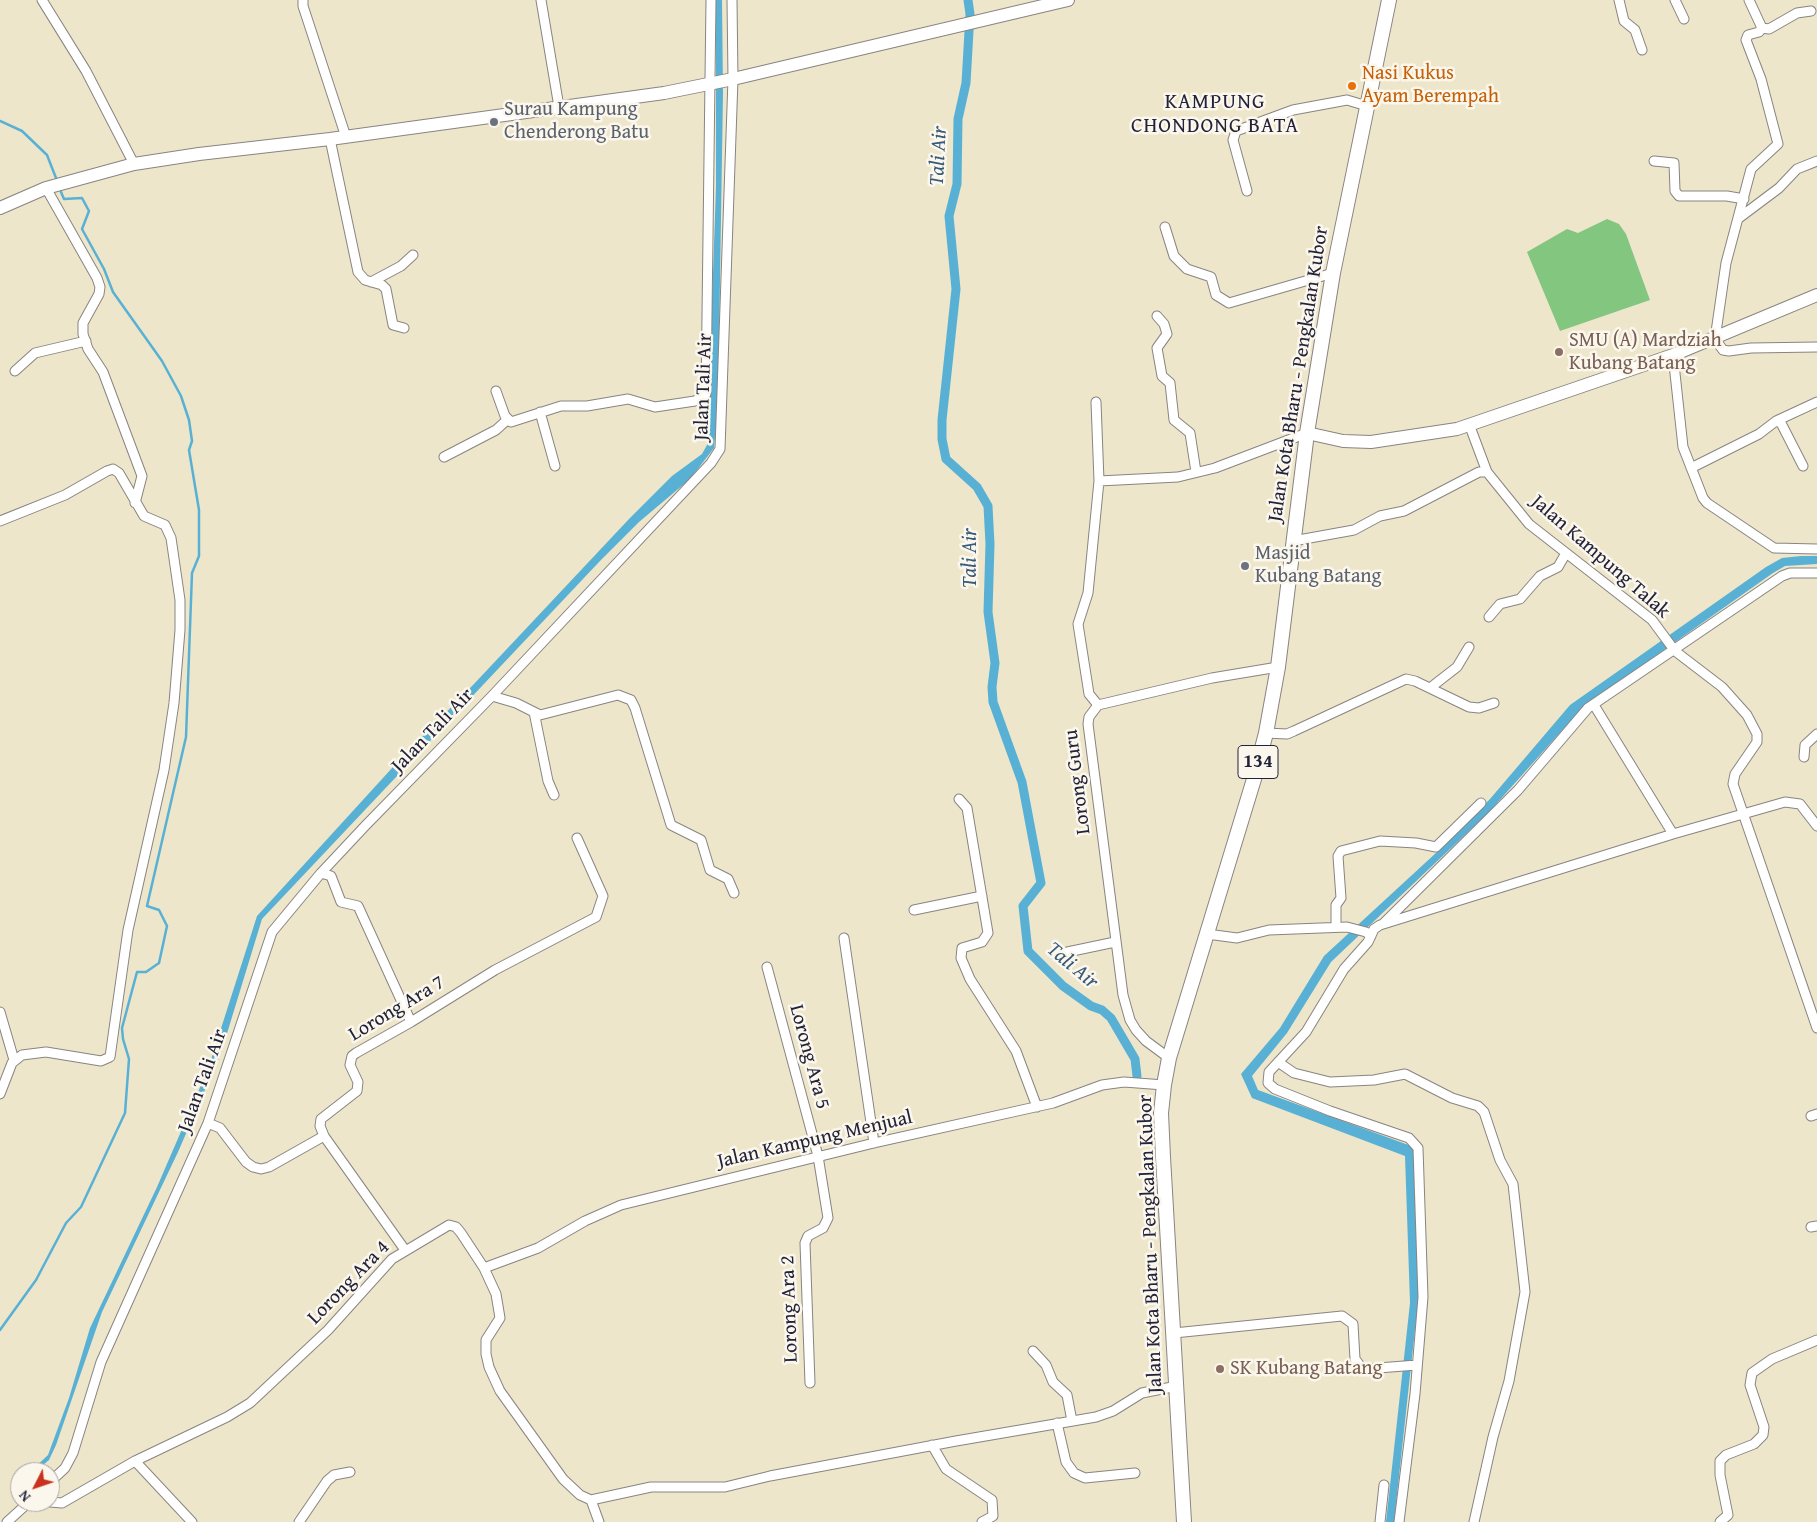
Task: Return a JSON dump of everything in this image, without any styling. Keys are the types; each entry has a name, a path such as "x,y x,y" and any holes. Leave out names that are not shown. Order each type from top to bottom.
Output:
{"main road":[{"name":"Jalan Kota Bharu - Pengkalan Kubor","path":"1184,1522 1161,1113 1164,1085 1169,1058 1254,779 1266,733 1278,667 1307,433 1332,274 1389,0"}],"street":[{"path":"42,0 86,71 134,164"},
{"path":"303,0 303,6 346,137"},
{"path":"540,0 559,107"},
{"path":"444,457 496,430 507,420 515,421 561,406 586,406 628,399 655,407 695,401 706,394 711,0"},
{"name":"Jalan Tali Air","path":"60,1473 65,1468 73,1453 101,1362 208,1123 246,1015 267,944 281,919 321,872 492,696 711,463 720,449 732,0"},
{"path":"0,208 46,188 134,164 628,99 731,80 1068,0"},
{"path":"1619,0 1624,21 1635,30 1642,50"},
{"path":"1675,0 1684,19"},
{"path":"1749,0 1762,28"},
{"path":"1762,28 1769,29 1797,13 1811,10"},
{"path":"1762,28 1759,32 1748,35 1746,40 1761,79 1778,144 1752,168 1726,263 1716,339 1723,350 1729,351 1751,348 1817,348"},
{"path":"1247,190 1233,140 1236,131 1293,110 1347,100 1367,106"},
{"path":"330,139 358,272 364,280 382,285 386,289 391,320 398,328 404,328"},
{"path":"1654,161 1674,164 1675,191 1679,196 1727,196 1744,199"},
{"path":"1738,218 1779,188 1797,169 1817,161"},
{"path":"46,188 97,278 100,287 100,294 83,323 86,341 103,372 142,476 135,503"},
{"path":"1165,226 1174,257 1187,269 1211,277 1216,295 1229,302 1332,274"},
{"path":"370,282 402,265 413,255"},
{"path":"1099,481 1163,480 1215,468 1307,433 1344,441 1370,442 1457,429 1716,339 1817,295"},
{"path":"1157,316 1164,324 1168,334 1157,348 1162,376 1170,383 1175,422 1190,433 1196,472"},
{"path":"15,371 35,353 86,341"},
{"path":"1673,355 1683,447 1707,503 1780,550 1817,549"},
{"path":"496,391 507,420"},
{"name":"Lorong Guru","path":"1096,402 1099,481 1088,593 1078,624 1089,694 1098,705 1092,711 1088,724 1123,995 1130,1020 1146,1041 1169,1058"},
{"path":"1691,468 1758,435 1776,421 1817,402"},
{"path":"540,412 555,466"},
{"path":"1776,421 1781,422 1803,466"},
{"name":"Jalan Kampung Talak","path":"1469,424 1487,472 1529,524 1652,620 1673,649 1735,700 1748,714 1758,738 1756,746 1734,777 1734,788 1817,1028"},
{"path":"0,520 65,495 107,470 119,472 135,503 148,519 165,526 171,538 180,600 180,630 174,703 164,770 128,930 111,1054 104,1061 46,1052 24,1055 14,1060"},
{"path":"1293,541 1354,530 1380,516 1412,508 1478,472 1487,472"},
{"path":"1489,617 1500,604 1520,599 1540,576 1558,567 1566,553"},
{"path":"1383,925 1518,790 1587,710 1673,649 1784,575 1817,573"},
{"path":"1430,688 1457,668 1469,647"},
{"path":"1098,705 1212,678 1278,667"},
{"path":"1266,733 1287,734 1294,732 1402,680 1412,680 1472,708 1494,703"},
{"path":"492,696 516,703 534,712 548,714 618,695 631,700 636,708 671,825 698,837 710,870 728,879 734,894"},
{"path":"1594,705 1674,834"},
{"path":"534,712 548,781 554,795"},
{"path":"1804,757 1806,742 1817,734"},
{"path":"959,799 967,808 988,933 982,942 962,948 961,958 970,979 1016,1051 1037,1107"},
{"path":"1399,1522 1423,1268 1418,1148 1409,1138 1330,1111 1275,1089 1268,1083 1269,1072 1306,1032 1344,969 1368,942 1369,934 1374,929 1674,834 1785,802 1795,802 1804,808 1817,826"},
{"path":"1336,927 1336,906 1341,898 1338,856 1341,850 1380,841 1417,843 1436,847 1481,803"},
{"name":"Lorong Ara 7","path":"324,1136 320,1126 321,1119 357,1091 358,1082 350,1065 352,1056 494,970 596,917 603,896 602,891 577,838"},
{"path":"321,872 331,876 341,902 358,906 411,1022"},
{"path":"914,910 982,896"},
{"path":"1207,934 1238,938 1268,930 1350,927 1369,934"},
{"path":"844,938 874,1143"},
{"path":"1058,954 1115,942"},
{"name":"Lorong Ara 5","path":"766,967 818,1156"},
{"path":"0,1012 14,1060 0,1094"},
{"path":"1278,1062 1294,1073 1331,1082 1376,1080 1406,1074 1452,1098 1480,1107 1484,1112 1500,1160 1512,1182 1525,1292 1509,1381 1493,1437 1474,1522"},
{"name":"Jalan Kampung Menjual","path":"484,1268 538,1248 585,1221 621,1205 818,1156 1037,1107 1102,1085 1124,1082 1164,1085"},
{"path":"208,1123 220,1128 246,1162 253,1167 261,1169 269,1167 324,1136 405,1250"},
{"name":"Lorong Ara 2","path":"810,1383 805,1243 808,1236 823,1228 828,1218 818,1156"},
{"name":"Lorong Ara 4","path":"60,1503 135,1461 227,1417 250,1403 328,1330 379,1272 405,1250 449,1225 456,1227 461,1233 484,1268 496,1294 500,1318 486,1340 489,1367 500,1391 563,1479 580,1495 591,1500"},
{"path":"1174,1333 1342,1316 1353,1324 1358,1364 1365,1369 1415,1365"},
{"path":"1725,1520 1728,1512 1720,1475 1720,1461 1726,1455 1754,1444 1764,1435 1764,1427 1750,1385 1750,1378 1760,1367 1772,1359 1817,1340"},
{"path":"1033,1351 1046,1365 1053,1382 1067,1395 1072,1421"},
{"path":"600,1522 591,1500 651,1487 725,1487 770,1476 932,1445 1072,1421 1113,1411 1142,1393 1177,1386"},
{"path":"1057,1423 1066,1462 1074,1473 1084,1478 1135,1473"},
{"path":"932,1445 946,1469 992,1500 994,1516 982,1522"},
{"path":"135,1461 192,1522"},
{"path":"299,1522 327,1481 334,1475 350,1472"},
{"path":"1380,1522 1384,1485"},
{"path":"7,1522 18,1512"}],"green space":[{"path":"1607,219 1619,224 1626,234 1650,300 1560,331 1527,252 1567,229 1578,233"}],"water":[{"path":"716,0 722,0 723,93 718,405 714,448 690,479 639,522 600,561 262,919 221,1053 178,1152 102,1312 56,1445 49,1460 41,1462 48,1455 69,1398 90,1328 157,1187 208,1069 257,916 403,756 473,685 629,519 672,476 702,454 707,445 716,187"},
{"path":"1817,556 1817,564 1785,566 1773,573 1583,707 1489,812 1331,962 1287,1033 1252,1076 1258,1090 1414,1147 1419,1293 1394,1522 1386,1522 1410,1303 1405,1156 1252,1098 1241,1074 1280,1028 1324,956 1437,852 1490,799 1570,705 1766,567 1782,558"}],"waterway":[{"name":"Tali Air","path":"968,0 970,14 966,83 958,119 957,184 949,216 956,289 942,420 942,439 946,459 977,487 988,506 990,544 988,612 995,663 992,687 993,702 1022,782 1041,883 1023,906 1028,951 1063,986 1091,1006 1102,1010 1111,1018 1135,1059 1137,1076"},
{"path":"0,121 22,131 47,155 56,178"},
{"path":"0,1330 36,1280 66,1223 81,1207 125,1113 129,1059 122,1028 137,972 146,972 159,963 167,926 159,910 147,906 186,737 192,573 199,556 199,510 189,450 192,441 189,420 181,396 162,361 113,292 104,269 82,229 89,211 82,198 64,199 61,192"}],"place":[{"name":"Nasi Kukus Ayam Berempah","path":"1352,86"},
{"name":"Surau Kampung Chenderong Batu","path":"494,122"},
{"name":"SMU (A) Mardziah Kubang Batang","path":"1559,352"},
{"name":"Masjid Kubang Batang","path":"1245,566"},
{"name":"SK Kubang Batang","path":"1220,1369"}],"district":[{"name":"KAMPUNG CHONDONG BATA","path":"1215,115"}]}
